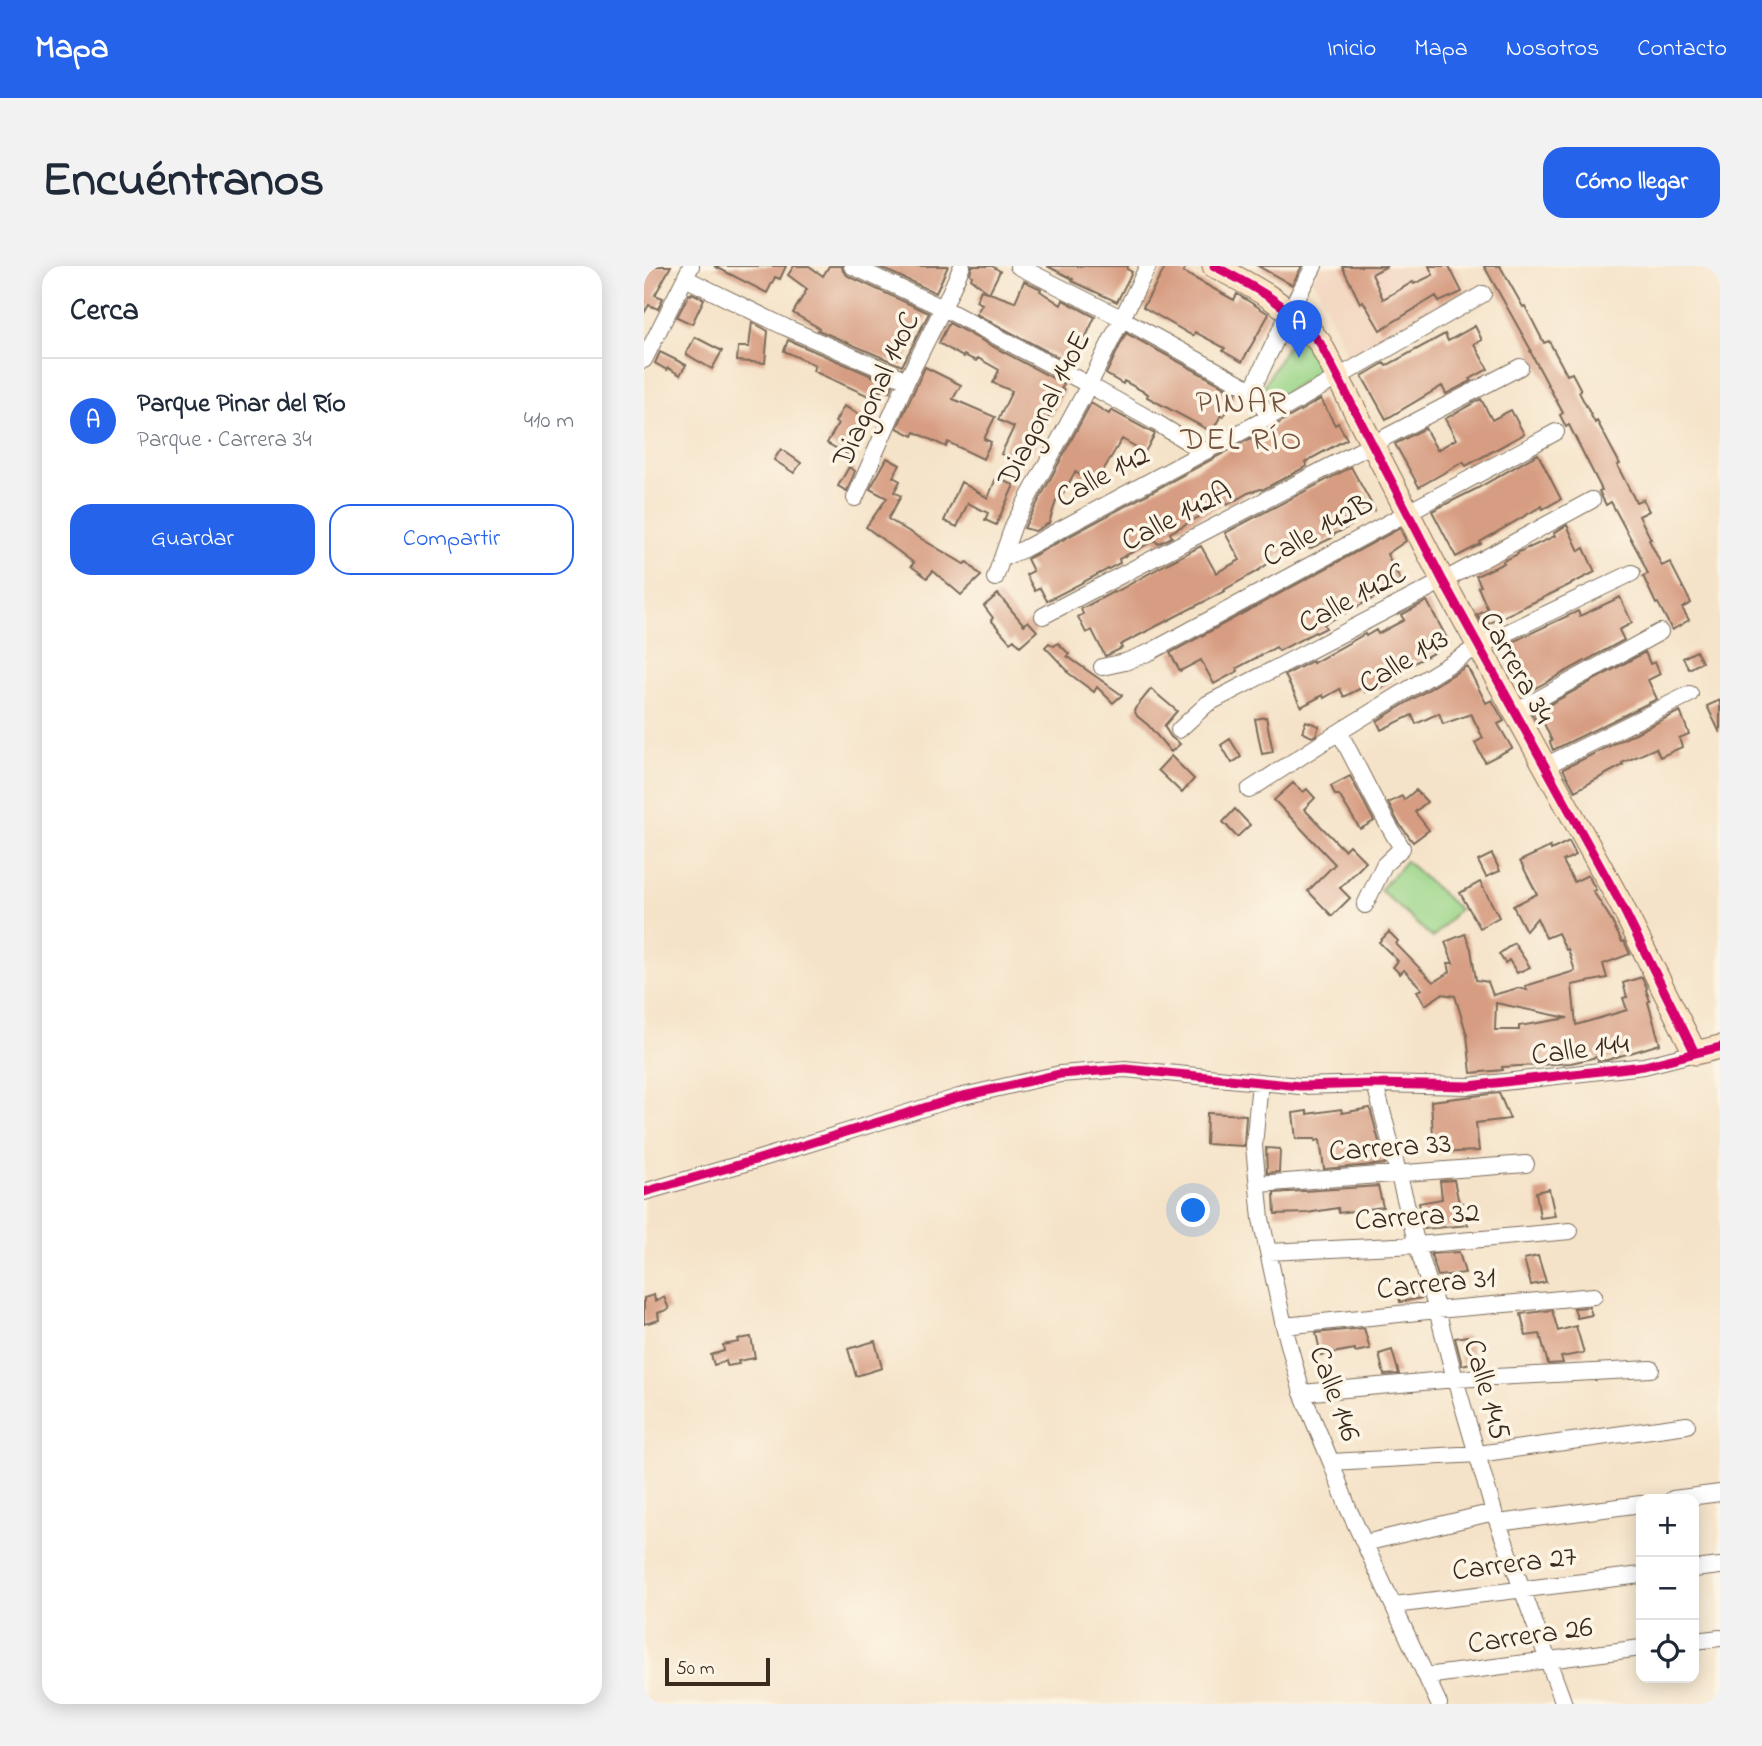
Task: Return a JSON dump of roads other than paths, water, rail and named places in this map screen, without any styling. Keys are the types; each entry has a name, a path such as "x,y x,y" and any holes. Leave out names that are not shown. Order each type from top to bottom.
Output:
{"street":[{"path":"852,266 943,308 1089,385 1204,452"},
{"name":"Diagonal 140C","path":"855,498 907,380 962,266"},
{"path":"1018,266 1121,318 1252,390 1269,417"},
{"name":"Diagonal 140E","path":"995,578 1014,524 1089,385 1148,266"},
{"path":"1252,390 1314,266"},
{"name":"Carrera 34","path":"1227,269 1290,310 1320,343 1443,581 1622,906 1695,1054"},
{"path":"644,360 688,272 785,327 907,380"},
{"name":"Calle 142","path":"1002,558 1024,549 1269,417 1483,295"},
{"name":"Calle 142A","path":"1043,616 1520,367"},
{"name":"Calle 142B","path":"1102,667 1150,652 1556,432"},
{"name":"Calle 142C","path":"1178,730 1207,704 1592,500"},
{"name":"Calle 143","path":"1249,790 1479,646 1632,573"},
{"path":"1515,712 1660,632"},
{"path":"1545,766 1690,694"},
{"path":"1339,732 1383,818 1402,848 1384,866 1365,905"},
{"path":"1695,1054 1720,1047"},
{"name":"Calle 144","path":"1375,1084 1469,1086 1644,1066 1695,1054"},
{"path":"644,1192 959,1097 1060,1074 1125,1069 1300,1086 1375,1084"},
{"name":"Calle 146","path":"1260,1082 1254,1146 1261,1219 1284,1326 1302,1393 1348,1508 1439,1704"},
{"name":"Calle 145","path":"1375,1084 1417,1245 1496,1518 1564,1704"},
{"name":"Carrera 33","path":"1258,1184 1526,1164"},
{"name":"Carrera 32","path":"1268,1252 1417,1245 1570,1231"},
{"name":"Carrera 31","path":"1284,1326 1594,1296"},
{"path":"1302,1393 1455,1379 1651,1369"},
{"path":"1331,1462 1478,1454 1687,1425"},
{"path":"1699,1496 1720,1493"},
{"path":"1365,1543 1496,1518 1636,1504"},
{"path":"1699,1568 1720,1566"},
{"name":"Carrera 27","path":"1394,1605 1636,1576"},
{"path":"1699,1640 1720,1638"},
{"name":"Carrera 26","path":"1426,1676 1636,1649"}],"place":[{"name":"Parque Pinar del Río","path":"1299,358"}],"district":[{"name":"PINAR DEL RÍO","path":"1242,420"}]}
